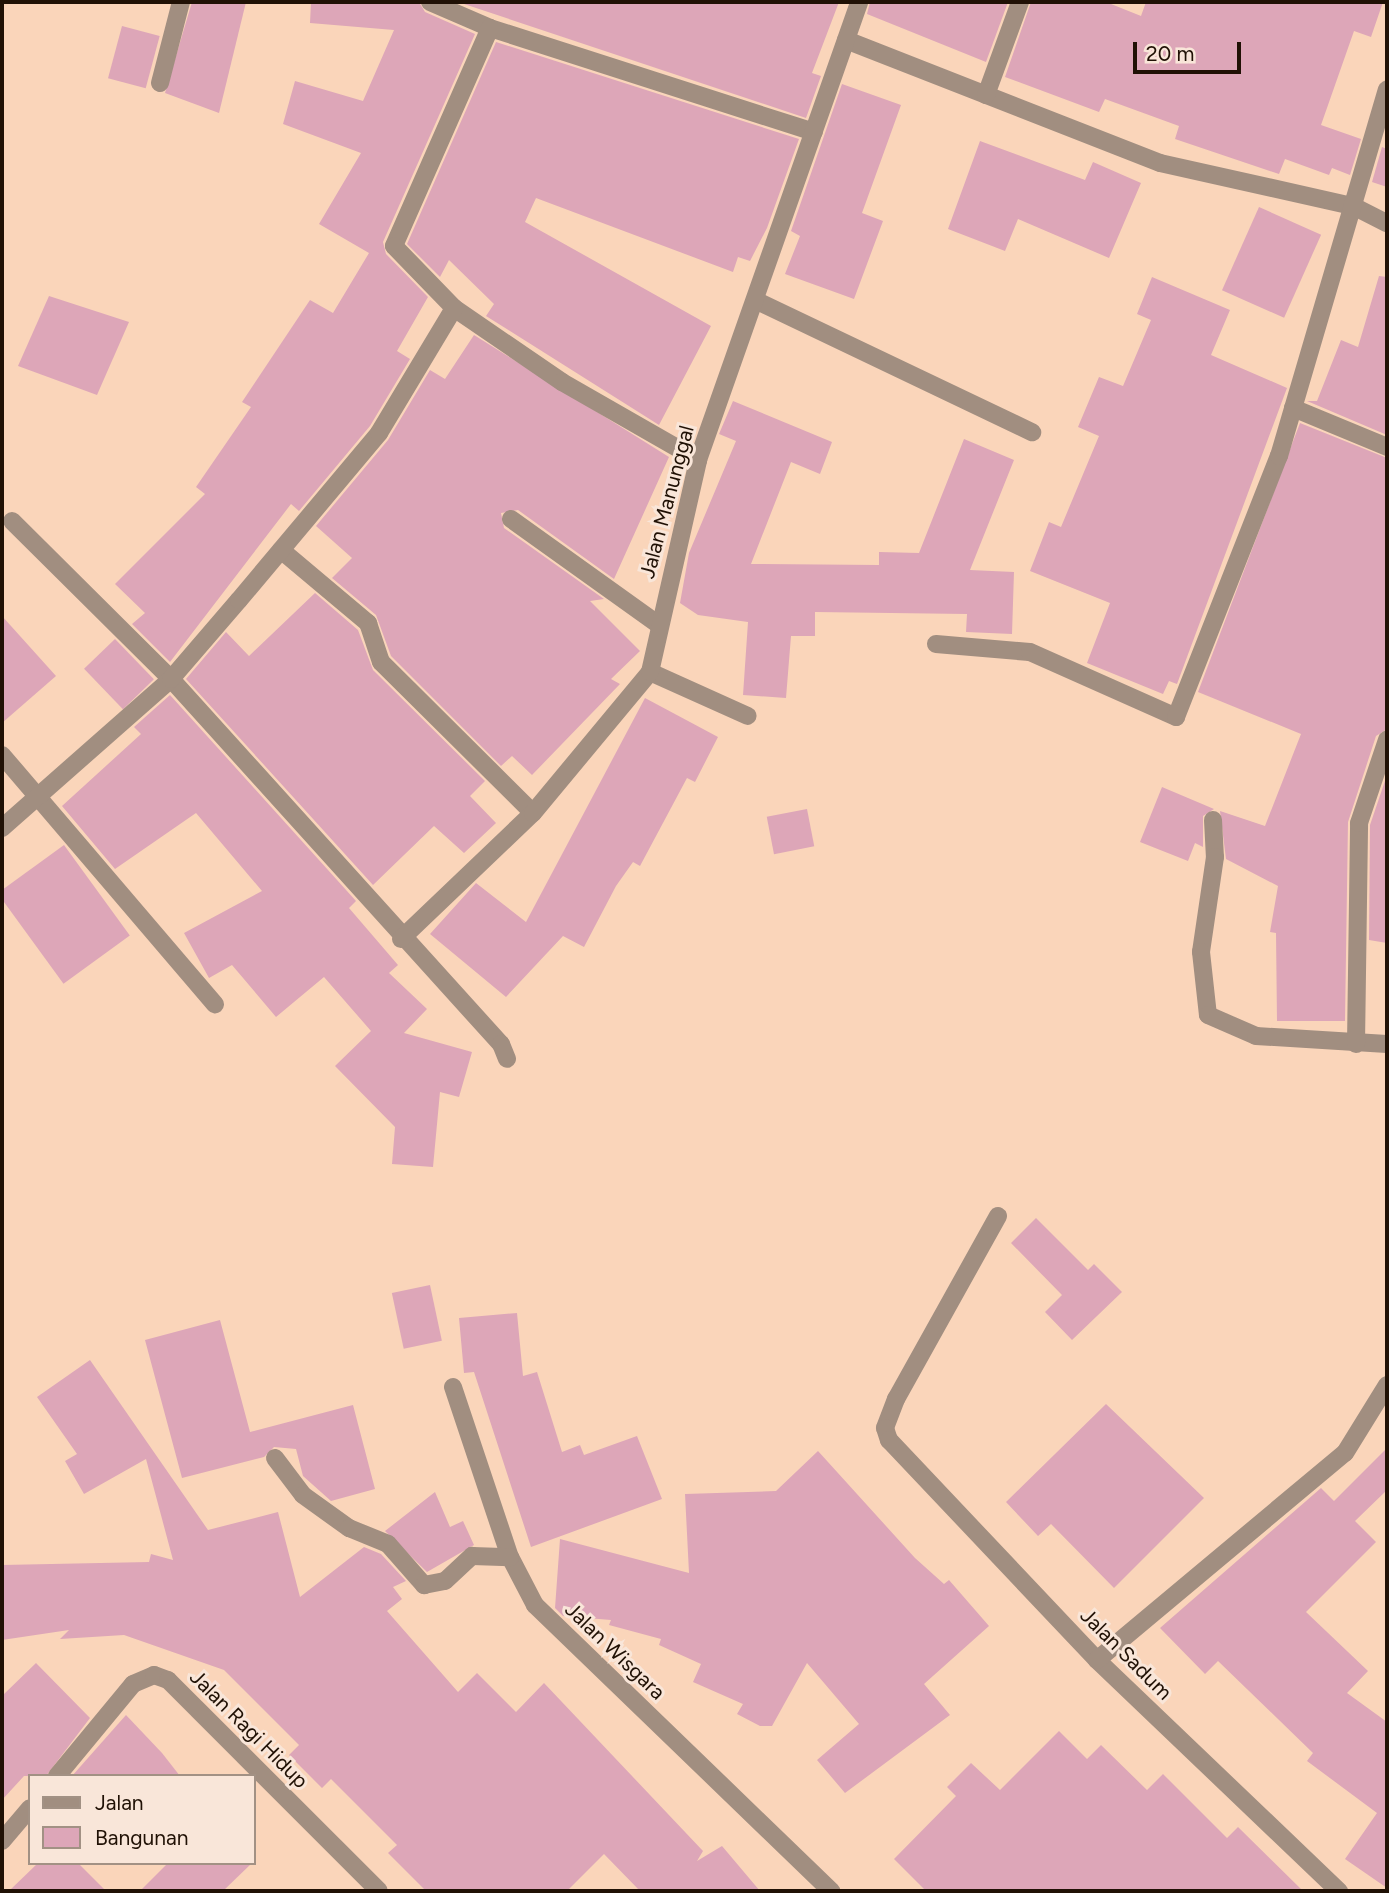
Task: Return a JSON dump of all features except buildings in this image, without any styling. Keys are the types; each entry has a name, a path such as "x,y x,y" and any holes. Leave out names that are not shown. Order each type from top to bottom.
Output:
{"street":[{"path":"160,83 181,2"},
{"path":"430,2 490,27 814,132"},
{"name":"Jalan Manunggal","path":"401,939 533,813 650,672 698,460 757,301 859,2"},
{"path":"986,95 1020,2"},
{"path":"490,27 394,233 400,257 454,308 562,382 698,460"},
{"path":"846,40 1160,163 1353,206 1387,223"},
{"path":"936,645 1030,652 1176,717 1293,408 1387,90"},
{"path":"757,301 1032,432"},
{"path":"2,828 36,794 171,679 379,433 454,308"},
{"path":"1293,408 1387,447"},
{"path":"511,519 659,625"},
{"path":"12,521 171,679 401,939 501,1044 507,1059"},
{"path":"281,550 368,623 380,662 533,813"},
{"path":"650,672 748,716"},
{"path":"1356,1044 1359,823 1387,740"},
{"path":"2,755 215,1004"},
{"path":"1213,820 1215,857 1200,951 1208,1015 1256,1036 1387,1044"},
{"name":"Jalan Sadum","path":"998,1216 896,1399 885,1429 889,1440 1097,1660 1339,1891"},
{"path":"1097,1660 1345,1453 1387,1385"},
{"name":"Jalan Wisgara","path":"453,1387 510,1557 535,1605 831,1891"},
{"path":"275,1458 303,1495 329,1516 388,1544 424,1584 445,1581 472,1556 510,1557"},
{"name":"Jalan Ragi Hidup","path":"59,1774 133,1684 154,1675 168,1680 379,1891"},
{"path":"2,1841 28,1810"}]}
